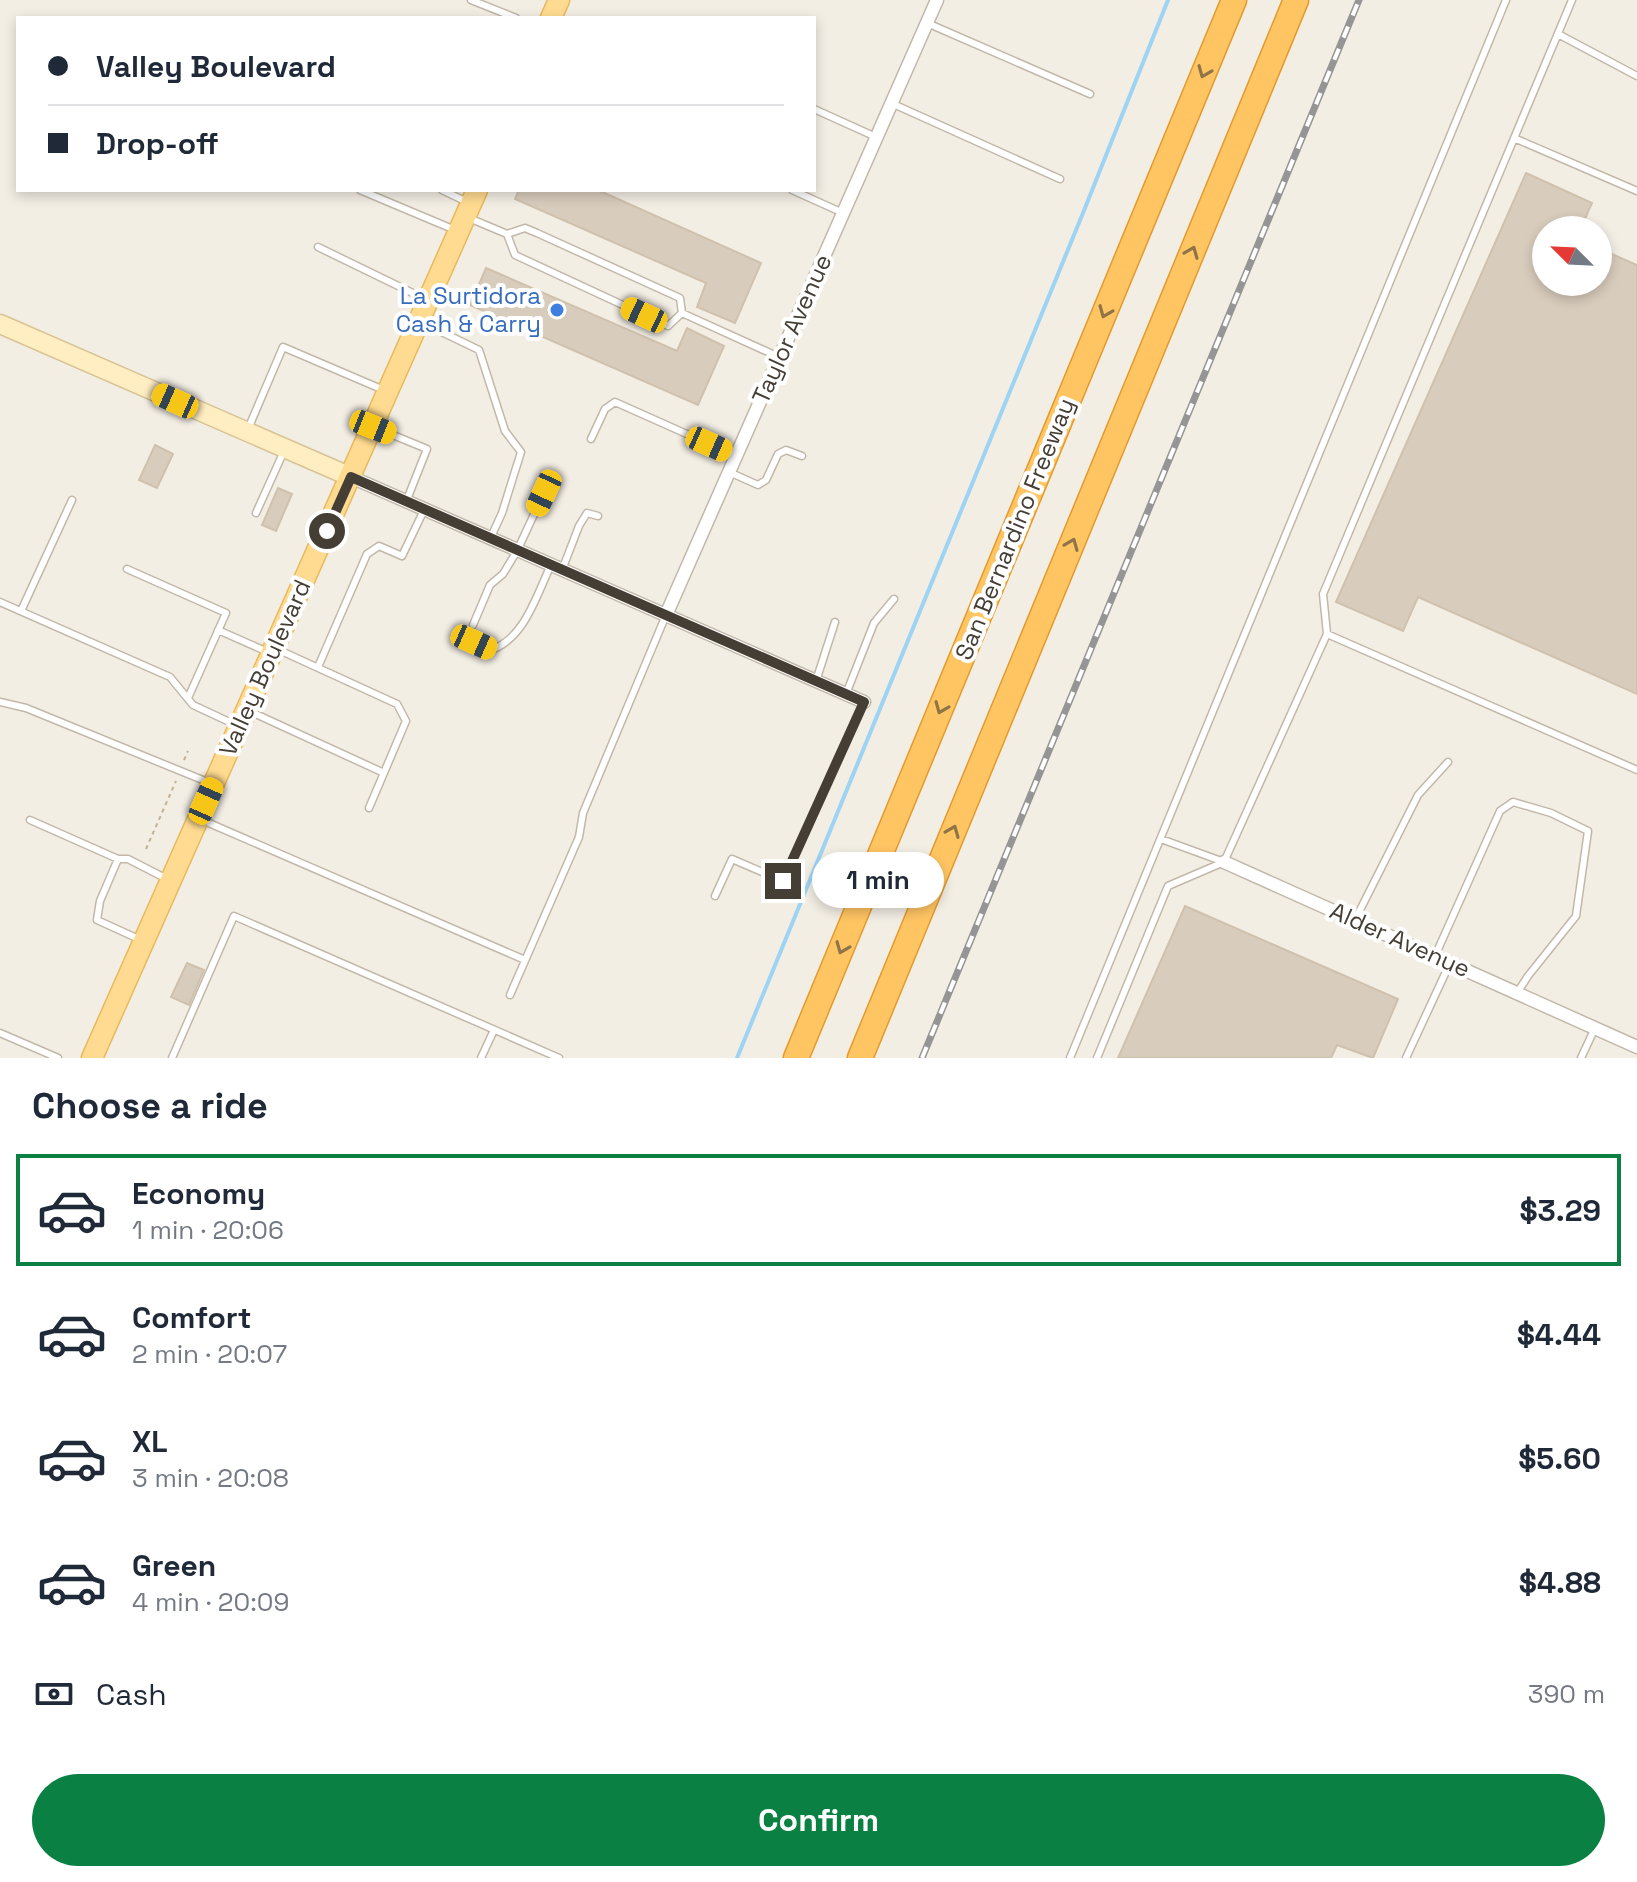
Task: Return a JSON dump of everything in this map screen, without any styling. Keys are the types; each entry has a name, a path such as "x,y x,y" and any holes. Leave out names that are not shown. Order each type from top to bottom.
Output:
{"highway":[{"name":"San Bernardino Freeway","path":"796,1058 1234,0"},
{"path":"860,1058 1296,0"}],"main road":[{"name":"Valley Boulevard","path":"92,1058 468,211"},
{"path":"0,324 351,477"}],"street":[{"name":"Taylor Avenue","path":"666,615 937,0"},
{"path":"351,477 864,702"},
{"name":"Alder Avenue","path":"1224,862 1637,1047"}],"lane":[{"path":"471,0 511,16"},
{"path":"1070,1058 1506,0"},
{"path":"1097,1058 1168,886 1224,862 1327,634 1323,594 1572,0"},
{"path":"927,23 1090,94"},
{"path":"1558,34 1637,76"},
{"path":"891,103 1060,179"},
{"path":"816,110 876,137"},
{"path":"1514,138 1637,191"},
{"path":"370,192 468,211"},
{"path":"444,192 468,211 507,234 515,255 668,326 682,313"},
{"path":"796,192 843,213"},
{"path":"507,234 525,228 551,239 680,298 682,313"},
{"path":"318,247 428,300"},
{"path":"682,313 779,357"},
{"path":"419,321 479,350 505,431 521,452 502,513 490,539"},
{"path":"247,432 283,347 389,392"},
{"path":"591,439 605,409 615,402 736,456"},
{"path":"373,427 427,449 406,502"},
{"path":"256,513 285,449"},
{"path":"729,472 758,485 766,480 778,454 786,450 802,456"},
{"path":"473,625 490,585 503,574 517,551 544,493"},
{"path":"21,611 72,500"},
{"path":"318,667 367,554 379,546 402,556 424,510"},
{"path":"474,642 491,650 505,645 522,625 587,513 598,516"},
{"path":"127,569 226,613 188,698"},
{"path":"846,694 874,623 894,599"},
{"path":"0,602 170,677 193,705 243,718 384,773"},
{"name":"Taylor Avenue","path":"510,995 579,837 583,813 666,615"},
{"path":"816,681 835,622"},
{"path":"218,630 318,667 397,704 406,721 369,808"},
{"path":"1327,634 1637,770"},
{"path":"0,702 26,708 214,784"},
{"path":"715,896 732,859 783,881 864,702"},
{"path":"1355,920 1418,795 1448,762"},
{"path":"1435,956 1500,811 1513,802 1551,813 1588,831 1576,916 1517,993"},
{"path":"198,819 525,960"},
{"path":"30,820 118,859 128,859 171,881"},
{"name":"Alder Avenue","path":"1161,839 1224,862"},
{"path":"118,859 100,901 97,920 144,941"},
{"path":"172,1058 234,916 559,1058"},
{"path":"1406,1058 1450,963"},
{"path":"1581,1058 1595,1028"},
{"path":"481,1058 494,1030"},
{"path":"0,1033 58,1058"}],"path":[{"path":"146,849 188,751"}],"building":[{"path":"1526,173 1592,203 1586,216 1532,216 1532,296 1612,296 1612,254 1637,265 1637,694 1418,597 1403,631 1336,602"},
{"path":"518,192 602,192 761,263 735,323 697,307 706,283 515,199"},
{"path":"486,268 677,351 687,328 724,346 698,405 470,305"},
{"path":"155,445 173,454 157,488 139,480"},
{"path":"278,488 292,494 276,531 262,525"},
{"path":"1185,906 1398,999 1373,1058 1337,1045 1331,1058 1118,1058"},
{"path":"187,963 204,970 189,1005 171,997"}],"waterway":[{"path":"737,1058 1168,0"}],"railway":[{"path":"922,1058 1359,0"}],"place":[{"name":"La Surtidora Cash & Carry","path":"557,310"}],"route":[{"path":"327,531 351,477 864,702 783,881"}]}
